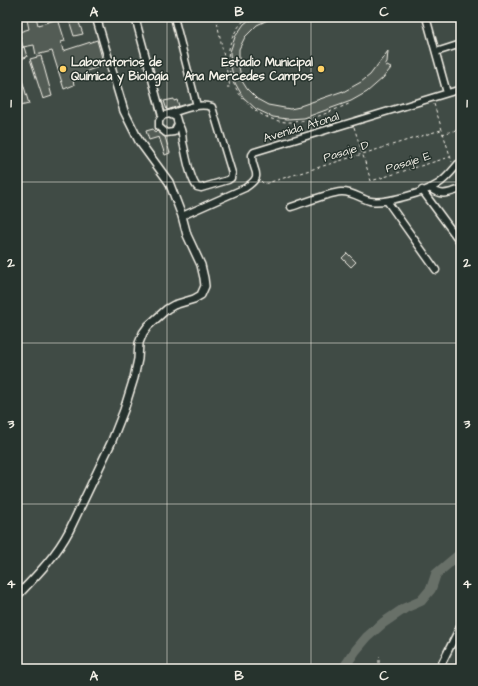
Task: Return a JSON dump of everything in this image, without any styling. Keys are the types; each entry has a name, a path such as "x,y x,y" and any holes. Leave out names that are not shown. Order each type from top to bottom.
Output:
{"street":[{"path":"17,596 45,567 69,531 111,443 124,410 134,378 138,359 139,343 143,333 148,326 167,308 194,299 201,295 205,282 169,182 139,141 127,118 96,17"},
{"path":"135,17 162,116 159,124 161,130 166,133 174,132 183,139"},
{"path":"174,17 197,106"},
{"path":"426,17 447,93"},
{"path":"436,52 461,44"},
{"name":"Avenida Atonal","path":"256,179 251,158 254,152 461,89"},
{"path":"162,116 169,114 184,110 197,106 208,105 212,107 232,174 231,178 201,188 197,187 193,179 183,139 183,130 173,115 169,114"},
{"path":"174,132 184,110"},
{"path":"291,207 339,192 351,193 369,201 387,201 430,188 440,183 459,163"},
{"path":"182,216 245,188 256,179"},
{"path":"430,188 434,192 440,194 461,189"},
{"path":"422,190 461,243"},
{"path":"387,201 436,270"},
{"path":"439,669 461,625"},
{"path":"454,638 461,641"}],"path":[{"path":"216,17 230,86 226,87"},
{"path":"251,17 248,17 241,22 233,34 228,54 230,73 234,85 240,96 251,108 256,112 272,119 288,122 301,121 349,104"},
{"path":"432,97 442,134 461,129"},
{"path":"352,122 362,155"},
{"name":"Pasaje D","path":"256,179 260,180 264,184 442,130"},
{"name":"Pasaje E","path":"362,155 370,181 450,158 442,134"},
{"path":"379,656 379,669"}],"shaded area":[{"path":"17,17 461,17 461,669 17,669"}],"building":[{"path":"36,17 38,25 58,19 65,41 61,42 63,51 97,40 104,65 87,71 88,75 73,80 74,85 64,89 52,51 36,55 34,45 23,47 19,32 29,29 27,20"},
{"path":"68,17 77,17 83,34 74,36"},
{"path":"256,17 274,17 257,25 245,37 239,49 239,67 242,81 247,89 257,99 268,105 290,109 343,92 370,75 388,51 387,62 385,65 391,68 383,78 367,92 351,101 304,118 287,119 273,117 256,109 243,97 235,83 231,67 230,52 235,37 244,24"},
{"path":"24,47 27,57 17,60 17,49"},
{"path":"41,56 52,96 43,99 30,59"},
{"path":"17,66 29,104 20,106 17,97"},
{"path":"174,99 174,101 177,100 179,106 167,110 164,101"},
{"path":"153,129 155,133 157,131 165,137 170,153 165,155 159,137 149,140 146,131"},
{"path":"347,253 356,262 351,267 342,258"}],"waterway":[{"path":"343,669 367,637 383,623 405,608 421,601 431,589 436,574 461,553"}],"place":[{"name":"Laboratorios de Química y Biología","path":"63,69"},
{"name":"Estadio Municipal Ana Mercedes Campos","path":"321,69"}]}
